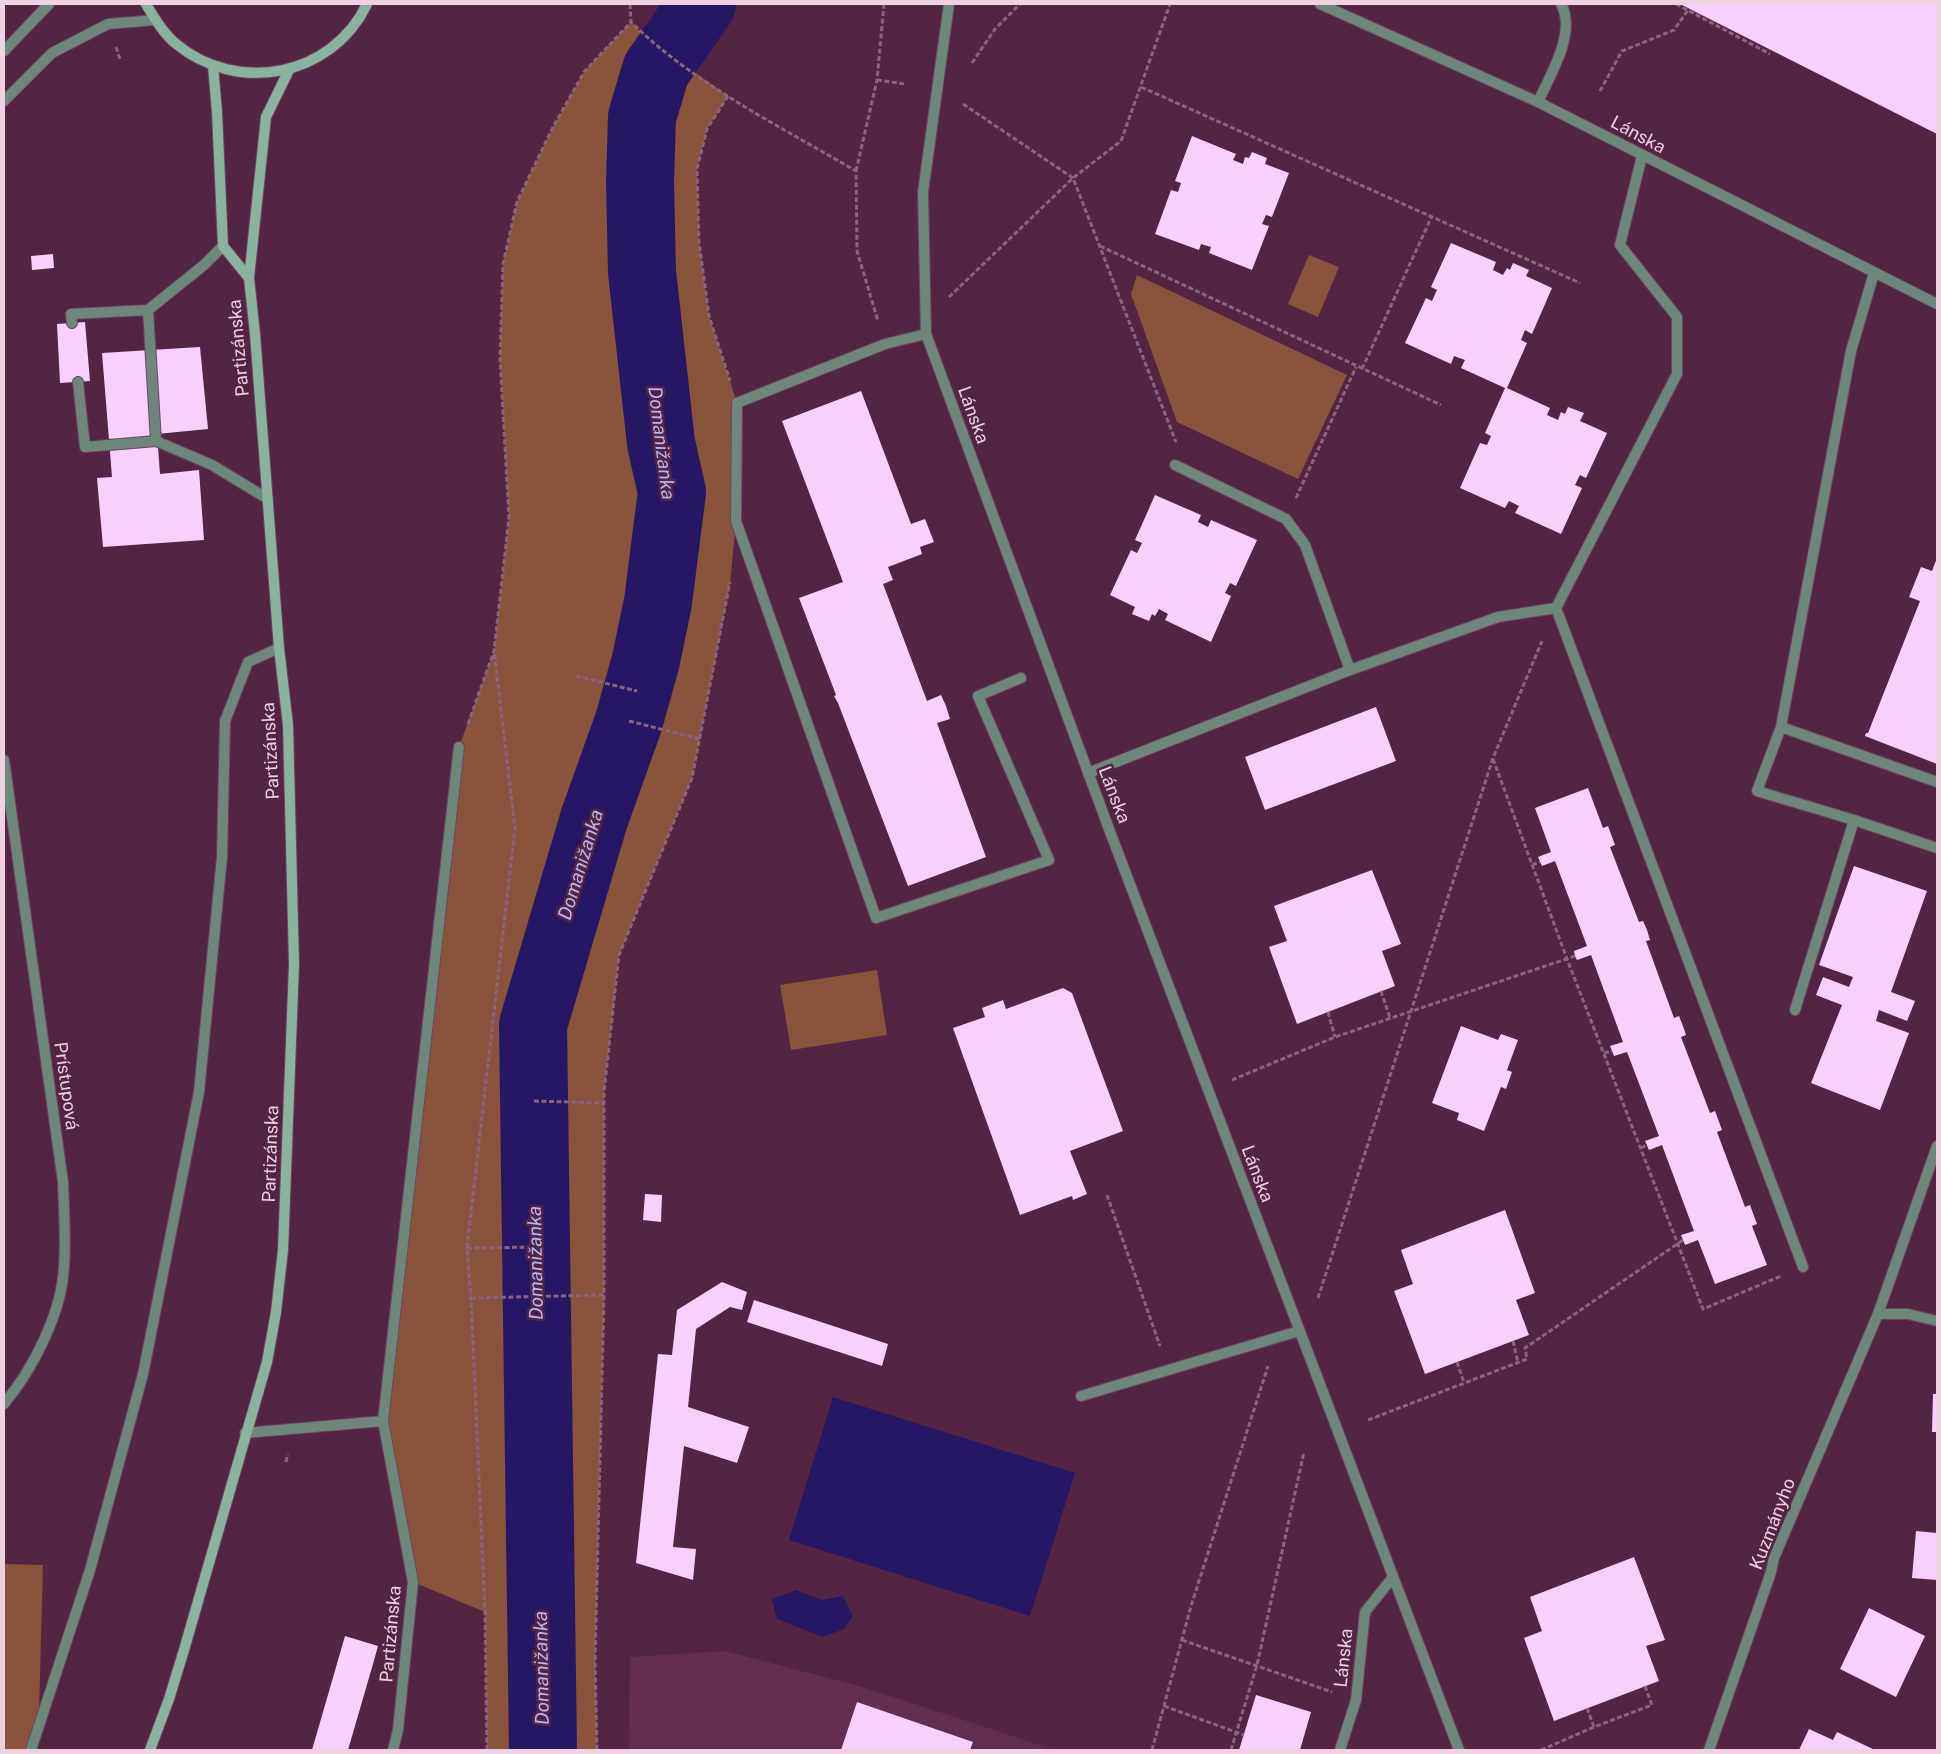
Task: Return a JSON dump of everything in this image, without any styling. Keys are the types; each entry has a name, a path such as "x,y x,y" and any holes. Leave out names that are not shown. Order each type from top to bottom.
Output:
{"main road":[{"path":"146,4 155,20 175,43 200,60 232,71 251,74 289,70 323,54 352,29 367,4"},
{"path":"214,66 223,246 249,278"},
{"name":"Partizánska","path":"150,1750 169,1699 184,1650 269,1354 283,1250 294,964 288,725 279,648 249,278 266,117 289,70"}],"street":[{"path":"4,50 49,4"},
{"name":"Lánska","path":"949,4 922,192 926,334 1088,774 1459,1750"},
{"name":"Lánska","path":"1320,4 1538,102 1937,304"},
{"path":"1538,102 1561,53 1566,28 1561,4"},
{"path":"4,101 52,52 108,24 155,20"},
{"path":"1642,156 1620,245 1677,317 1677,374 1556,608 1803,1267"},
{"path":"72,323 71,314 148,310 204,265 223,246"},
{"path":"1874,273 1851,351 1781,728 1757,791 1854,820 1937,848"},
{"path":"148,310 156,441"},
{"path":"926,334 885,344 737,403 736,521 876,918 1049,860 978,696 1021,678"},
{"path":"78,382 85,447 156,441 212,465 268,499"},
{"path":"1175,465 1286,519 1305,545 1350,670"},
{"path":"1088,774 1350,670 1498,616 1556,608"},
{"path":"30,1750 90,1570 143,1374 199,1092 222,857 225,721 248,662 279,648"},
{"path":"1781,728 1937,782"},
{"name":"Partizánska","path":"393,1750 398,1730 413,1582 384,1421 459,747"},
{"name":"Prístupová","path":"4,760 63,1182 64,1220 64,1268 59,1296 45,1338 28,1370 4,1404"},
{"path":"1795,1010 1854,820"},
{"name":"Kuzmányho","path":"1709,1750 1771,1572 1774,1558 1878,1314 1937,1146"},
{"path":"1878,1314 1908,1314 1937,1321"},
{"path":"1081,1396 1299,1331"},
{"path":"246,1433 384,1421"},
{"name":"Lánska","path":"1340,1750 1356,1700 1365,1612 1393,1577"}],"path":[{"path":"630,4 631,22 648,39 728,96 856,172"},
{"path":"884,4 876,80 856,172 857,251 885,344"},
{"path":"972,63 995,29 1020,4"},
{"path":"949,298 1073,178 1121,141 1170,4"},
{"path":"1676,4 1770,54"},
{"path":"1600,91 1622,51 1674,30 1688,10"},
{"path":"487,1750 486,1612 467,1248 515,828 494,651 509,518 500,358 503,264 518,202 552,129 584,72 631,22"},
{"path":"876,80 905,84"},
{"path":"1141,87 1580,283"},
{"path":"728,96 707,128 697,169 699,242 709,316 737,403"},
{"path":"963,104 1073,178 1177,446 1175,465"},
{"path":"1362,369 1431,218"},
{"path":"1100,246 1441,405"},
{"path":"1286,519 1356,366"},
{"path":"597,1750 595,1661 604,1295 604,1103 619,955 692,778 731,575"},
{"path":"1318,1298 1493,758 1556,608"},
{"path":"459,747 494,651"},
{"path":"576,676 637,692"},
{"path":"629,721 700,739"},
{"path":"1493,758 1567,959 1703,1309 1803,1267"},
{"path":"1532,865 1540,862"},
{"path":"1205,1083 1235,1080 1335,1037 1575,956"},
{"path":"1381,991 1390,1018"},
{"path":"1328,1012 1335,1037"},
{"path":"1604,1053 1612,1051"},
{"path":"534,1100 604,1103"},
{"path":"1641,1148 1647,1146"},
{"path":"1107,1195 1169,1371"},
{"path":"1368,1420 1527,1359 1525,1348 1683,1240"},
{"path":"467,1248 536,1247"},
{"path":"471,1298 604,1295"},
{"path":"1513,1341 1518,1363"},
{"path":"1152,1750 1182,1640 1270,1360"},
{"path":"1457,1362 1464,1383"},
{"path":"1231,1750 1257,1665 1304,1452"},
{"path":"1182,1640 1356,1700"},
{"path":"1541,1750 1652,1705 1645,1686"},
{"path":"1164,1706 1244,1735"},
{"path":"1587,1708 1594,1727"}],"shaded area":[{"path":"631,22 648,39 728,96 707,129 697,169 699,242 709,316 737,403 736,521 730,584 692,778 619,955 604,1092 604,1295 595,1661 597,1750 487,1750 485,1612 413,1582 383,1421 459,747 494,651 509,518 500,359 503,264 517,202 552,129 584,72"},
{"path":"1309,255 1339,267 1318,317 1288,304"},
{"path":"1137,275 1347,375 1298,479 1177,422 1131,294"},
{"path":"877,970 887,1035 791,1050 780,985"},
{"path":"833,1397 1075,1473 1030,1616 789,1540"},
{"path":"4,1564 43,1565 38,1750 4,1750"},
{"path":"796,1590 821,1600 843,1596 853,1616 844,1629 823,1637 777,1619 772,1599"},
{"path":"725,1651 863,1687 1055,1750 629,1750 630,1657"}],"building":[{"path":"1680,4 1937,4 1937,134 1767,48"},
{"path":"1192,136 1236,154 1233,160 1243,164 1245,157 1249,158 1252,152 1267,158 1265,164 1289,173 1272,217 1266,215 1262,224 1269,226 1252,270 1209,253 1211,247 1201,244 1199,250 1155,234 1171,190 1178,192 1181,183 1175,181"},
{"path":"1451,243 1496,262 1493,270 1503,275 1507,268 1510,270 1513,263 1529,270 1526,276 1552,288 1532,334 1525,330 1521,340 1527,343 1507,388 1550,408 1547,415 1558,420 1561,412 1565,414 1568,407 1584,413 1580,421 1607,433 1586,478 1580,475 1575,485 1582,488 1561,534 1515,513 1519,506 1509,501 1505,508 1460,488 1480,443 1487,445 1491,436 1485,433 1505,388 1461,368 1465,360 1454,356 1451,364 1405,343 1426,298 1432,301 1437,290 1431,287"},
{"path":"53,254 54,268 32,270 31,256"},
{"path":"85,322 90,381 60,383 57,324"},
{"path":"200,347 208,429 157,434 160,474 199,470 204,540 103,547 97,478 112,477 102,353"},
{"path":"861,391 911,524 925,519 934,542 920,547 922,554 888,567 893,580 883,584 927,701 941,695 946,706 950,719 937,723 986,857 908,886 834,696 836,695 799,598 843,582 782,421"},
{"path":"1155,495 1201,515 1198,522 1208,527 1211,520 1257,540 1236,586 1230,583 1225,593 1231,596 1211,642 1165,620 1168,614 1159,609 1155,616 1152,614 1149,621 1132,614 1135,607 1110,595 1131,550 1137,553 1142,543 1135,540"},
{"path":"1937,558 1937,764 1865,736 1868,733 1920,601 1909,597 1921,567 1932,571"},
{"path":"1376,707 1396,761 1265,810 1245,757"},
{"path":"1588,788 1603,828 1608,826 1615,845 1610,847 1639,922 1643,921 1647,930 1650,940 1646,941 1674,1018 1679,1016 1683,1026 1686,1035 1681,1037 1710,1113 1715,1111 1722,1130 1717,1132 1745,1207 1750,1205 1757,1224 1752,1226 1767,1265 1715,1284 1698,1240 1685,1245 1681,1235 1694,1231 1662,1145 1649,1150 1645,1141 1659,1136 1627,1052 1614,1056 1610,1046 1623,1042 1591,955 1577,960 1575,956 1574,951 1587,946 1555,861 1542,866 1538,857 1551,852 1535,808"},
{"path":"1854,866 1927,891 1891,992 1915,1001 1907,1021 1879,1010 1876,1021 1909,1033 1880,1110 1811,1083 1842,1005 1816,995 1823,977 1849,987 1853,977 1819,965"},
{"path":"1372,870 1401,944 1382,951 1395,986 1297,1024 1269,947 1287,941 1274,906"},
{"path":"1063,988 1072,993 1123,1131 1070,1151 1087,1194 1073,1200 1072,1196 1020,1215 953,1028 985,1017 982,1008 1003,1000 1006,1009"},
{"path":"1461,1026 1498,1040 1501,1034 1518,1040 1507,1070 1512,1072 1506,1089 1501,1087 1484,1131 1457,1120 1459,1113 1432,1103"},
{"path":"645,1194 662,1195 661,1222 643,1220"},
{"path":"1505,1210 1535,1293 1516,1300 1529,1335 1425,1374 1394,1291 1413,1284 1401,1250"},
{"path":"722,1282 747,1292 742,1310 730,1307 696,1329 688,1407 749,1427 737,1463 684,1446 673,1547 696,1549 693,1580 636,1563 658,1354 672,1355 677,1310"},
{"path":"754,1300 888,1344 882,1366 747,1322"},
{"path":"1933,1394 1937,1394 1937,1432 1932,1432"},
{"path":"1916,1531 1937,1533 1937,1580 1912,1578"},
{"path":"1634,1557 1665,1640 1646,1646 1659,1681 1554,1721 1524,1638 1542,1631 1530,1597"},
{"path":"1869,1608 1925,1636 1896,1697 1840,1669"},
{"path":"345,1636 378,1646 373,1664 348,1750 312,1750"},
{"path":"1256,1695 1311,1712 1300,1750 1239,1750"},
{"path":"857,1702 973,1742 970,1750 841,1750"},
{"path":"1809,1729 1833,1740 1837,1732 1875,1750 1799,1750"}],"waterway":[{"name":"Domanižanka","path":"543,1750 533,1025 594,819 629,721 646,660 658,602 672,492 661,443 642,272 640,182 642,117 656,70 702,4"}]}
